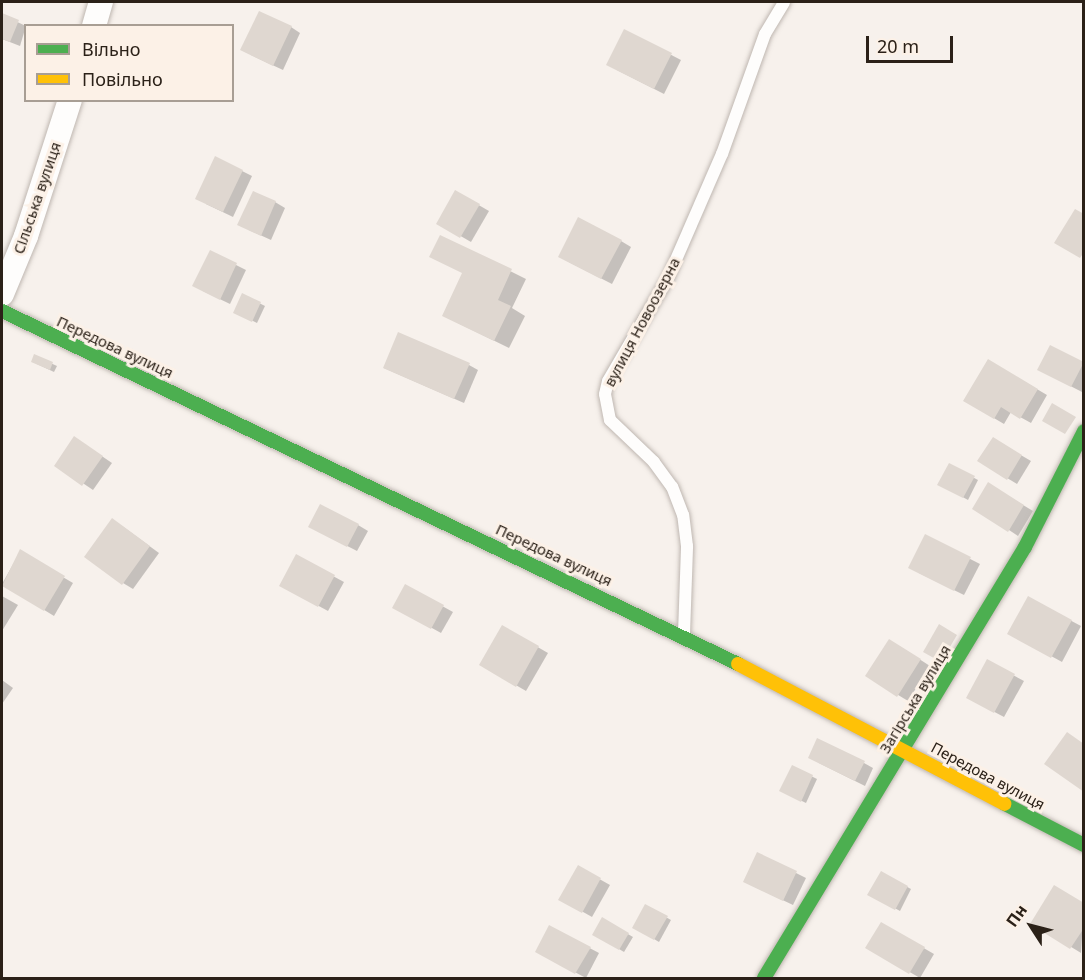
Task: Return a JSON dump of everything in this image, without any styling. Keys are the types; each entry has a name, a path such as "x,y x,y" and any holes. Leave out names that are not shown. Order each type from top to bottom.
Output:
{"street":[{"path":"95,24 101,2"},
{"name":"Сільська вулиця","path":"2,294 26,236 69,102"},
{"name":"Передова вулиця","path":"2,311 684,636 1083,845"},
{"name":"Загірська вулиця","path":"764,978 1025,547 1083,431"}],"lane":[{"name":"вулиця Новоозерна","path":"684,636 687,546 683,515 672,487 654,462 610,420 605,394 608,381 668,278 722,154 765,34 783,2"}],"building":[{"path":"259,11 292,26 273,66 240,50"},
{"path":"2,13 19,20 10,42 2,39"},
{"path":"624,29 672,53 654,89 606,65"},
{"path":"215,156 243,170 223,212 195,199"},
{"path":"455,190 480,204 460,238 436,224"},
{"path":"253,191 276,201 261,236 237,225"},
{"path":"1075,209 1084,214 1084,252 1080,258 1054,243"},
{"path":"578,217 622,240 601,279 558,257"},
{"path":"440,235 512,269 498,300 511,306 494,341 442,316 462,273 429,257"},
{"path":"210,250 237,263 220,300 192,286"},
{"path":"242,293 261,302 252,322 233,313"},
{"path":"398,332 470,363 454,399 383,368"},
{"path":"1050,345 1084,362 1071,387 1037,370"},
{"path":"34,354 53,362 50,370 31,362"},
{"path":"988,359 1038,389 1020,419 1001,407 994,419 963,401"},
{"path":"1052,403 1076,417 1065,434 1042,421"},
{"path":"74,436 103,456 82,486 54,466"},
{"path":"993,437 1022,455 1007,480 977,461"},
{"path":"949,463 975,476 963,498 937,485"},
{"path":"988,482 1024,505 1008,532 972,509"},
{"path":"320,504 359,524 347,547 308,527"},
{"path":"112,518 150,546 122,585 84,557"},
{"path":"925,534 971,557 954,591 908,568"},
{"path":"20,549 65,576 44,611 2,586"},
{"path":"296,554 335,575 318,607 279,586"},
{"path":"405,584 444,605 431,629 392,608"},
{"path":"1028,596 1072,620 1051,658 1007,634"},
{"path":"939,624 957,635 941,662 923,652"},
{"path":"502,625 539,646 516,687 479,665"},
{"path":"889,639 921,659 897,697 865,676"},
{"path":"987,659 1015,674 994,713 966,698"},
{"path":"1067,732 1084,744 1084,792 1044,764"},
{"path":"817,738 865,761 855,781 808,758"},
{"path":"792,765 813,775 801,802 779,791"},
{"path":"757,852 797,871 783,901 743,882"},
{"path":"578,865 601,878 582,913 558,900"},
{"path":"881,871 908,886 895,910 867,895"},
{"path":"1054,885 1084,903 1084,928 1070,949 1030,924"},
{"path":"645,904 668,916 654,940 632,928"},
{"path":"602,917 629,933 619,950 592,935"},
{"path":"881,922 925,947 909,974 865,948"},
{"path":"549,925 591,947 575,974 535,952"}],"traffic: fast":[{"path":"2,311 738,664"},
{"path":"764,978 1025,547 1084,431"},
{"path":"1005,804 1084,845"}],"traffic: slow":[{"path":"738,664 1005,804"}]}
